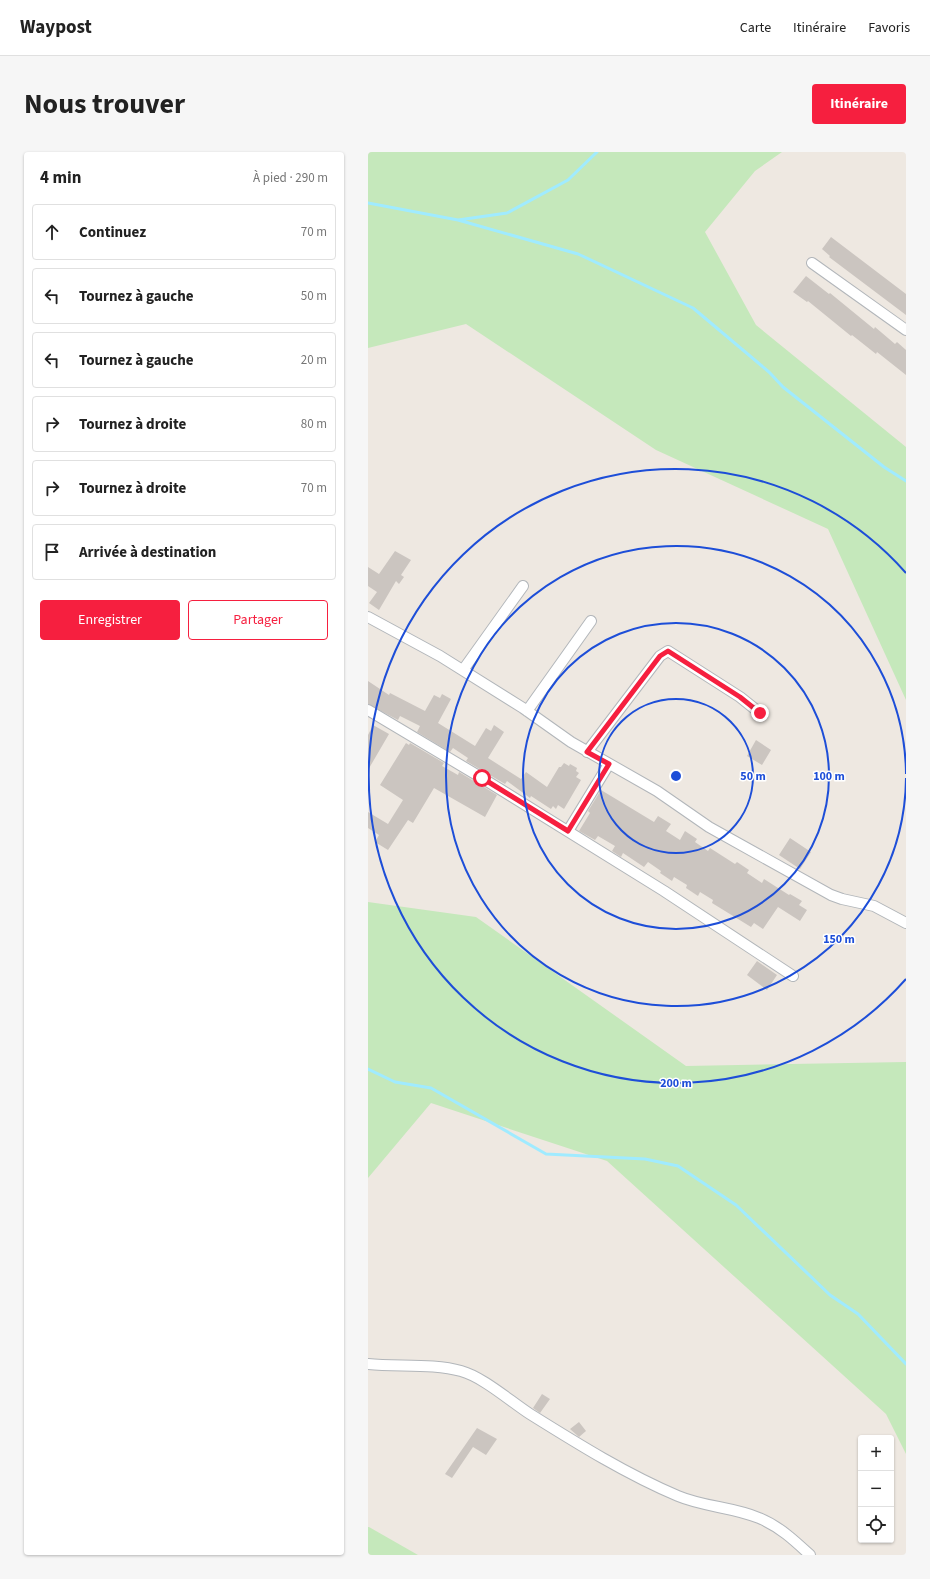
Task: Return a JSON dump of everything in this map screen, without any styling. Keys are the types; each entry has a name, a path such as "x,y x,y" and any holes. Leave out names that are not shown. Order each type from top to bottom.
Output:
{"street":[{"path":"812,263 906,330"},
{"path":"463,670 523,586"},
{"path":"368,617 463,670 527,711 571,742 657,792 709,827 831,895 874,906 906,923"},
{"path":"527,711 591,621"},
{"path":"587,752 660,656 668,651 740,697 760,713"},
{"path":"368,710 482,778 664,891 793,976"},
{"path":"568,831 609,764"},
{"path":"368,1364 438,1368 461,1371 480,1379 515,1404 601,1458 645,1482 687,1500 726,1508 760,1518 788,1535 810,1555"}],"green space":[{"path":"368,152 782,152 755,171 705,232 756,325 906,447 906,700 828,529 656,450 466,324 368,348"},
{"path":"368,902 476,917 686,1066 906,1062 906,1454 886,1414 607,1161 431,1103 368,1178"},
{"path":"369,1527 418,1555 368,1555"}],"building":[{"path":"831,237 906,294 906,315 829,257 830,256 822,249"},
{"path":"806,276 829,294 830,293 874,329 875,327 895,344 897,342 906,350 906,375 877,352 876,354 852,335 851,336 808,301 807,302 793,292"},
{"path":"395,551 411,560 401,575 404,577 399,584 396,581 379,610 369,603 377,592 368,586 368,567 379,574"},
{"path":"368,681 389,695 390,693 425,711 434,695 440,698 442,694 451,699 438,723 475,746 486,728 491,731 494,725 504,732 488,758 521,779 526,772 547,787 559,767 561,767 564,763 569,766 570,764 577,768 576,771 579,773 576,777 581,780 564,809 558,805 556,809 553,806 551,809 531,796 530,798 507,781 505,784 466,761 468,758 453,748 450,752 417,732 420,726 400,716 398,720 368,704"},
{"path":"373,725 389,734 368,770 368,735"},
{"path":"756,740 771,750 762,765 747,756"},
{"path":"406,743 409,745 410,743 444,763 442,766 458,775 459,772 497,795 485,817 434,788 413,823 408,820 388,850 375,842 379,835 368,828 368,812 388,824 403,800 380,785"},
{"path":"601,790 654,822 658,816 671,824 666,831 680,840 685,831 697,839 695,842 708,851 710,848 735,864 737,862 749,870 747,873 762,883 764,879 789,895 790,894 802,901 799,905 807,910 800,921 778,907 763,929 754,923 751,927 712,903 713,900 700,892 698,896 686,888 687,885 674,877 672,881 648,862 644,867 623,853 621,857 612,851 615,846 598,836 595,840 579,831 590,813 588,811"},
{"path":"790,838 811,852 800,869 779,855"},
{"path":"757,961 777,975 767,990 747,975"},
{"path":"542,1394 550,1399 540,1413 533,1408"},
{"path":"579,1422 586,1431 579,1437 570,1429"},
{"path":"477,1428 497,1439 486,1455 473,1447 452,1478 445,1474"}],"waterway":[{"path":"368,203 458,220 507,213 568,180 597,152"},
{"path":"458,220 578,254 693,308 769,372 783,387 884,467 906,481"},
{"path":"368,1069 395,1082 431,1088 546,1154 645,1159 678,1166 736,1205 830,1295 858,1314 906,1364"}],"route":[{"path":"482,778 568,831 609,764 587,752 660,656 668,651 740,697 760,713"}]}
